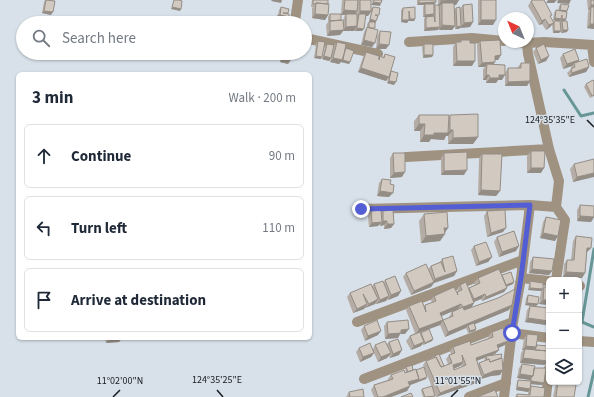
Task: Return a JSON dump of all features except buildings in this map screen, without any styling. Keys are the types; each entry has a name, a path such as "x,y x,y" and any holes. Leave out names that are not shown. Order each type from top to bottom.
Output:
{"street":[{"path":"296,16 298,0"},
{"path":"409,42 472,38 498,40"},
{"path":"312,40 378,54"},
{"path":"534,43 593,45 594,62"},
{"path":"527,48 549,149 559,181 556,207 565,220 556,277"},
{"path":"406,157 549,149"},
{"path":"361,209 530,205 556,207"},
{"path":"504,397 530,205"},
{"path":"357,322 522,260"},
{"path":"521,278 546,281"},
{"path":"364,380 513,322"},
{"path":"512,333 546,338"},
{"path":"582,341 594,342"},
{"path":"469,397 506,383"},
{"path":"546,397 547,385"}],"waterway":[{"path":"564,90 581,116 594,113"},
{"path":"594,249 582,322 594,327"},
{"path":"588,397 594,371"}],"route":[{"path":"361,209 530,205 526,242 522,260 521,278 512,333"}]}
